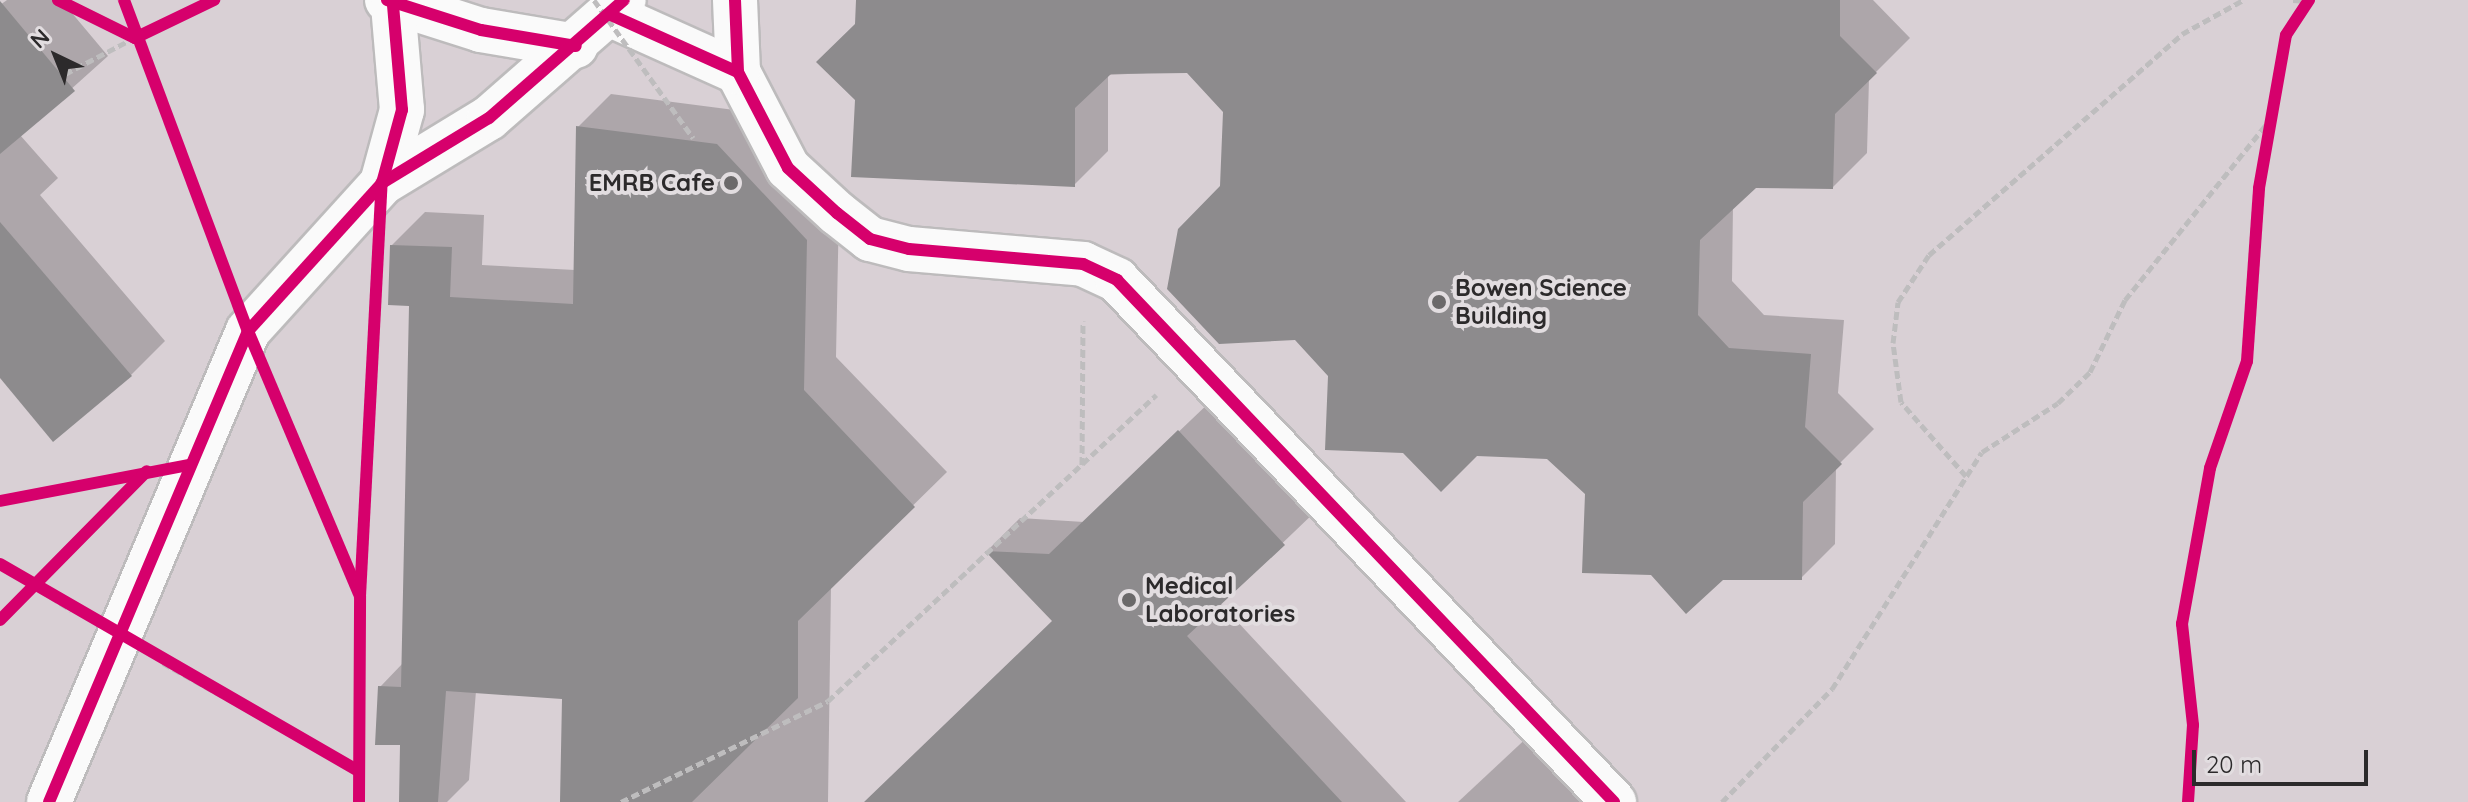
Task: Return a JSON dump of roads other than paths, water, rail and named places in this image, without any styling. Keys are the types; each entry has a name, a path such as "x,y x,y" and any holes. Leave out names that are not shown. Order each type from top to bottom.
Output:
{"street":[{"path":"735,0 738,72 788,168 870,239 1083,264 1117,280 1614,802"},
{"path":"382,183 402,110 390,2 576,46"},
{"path":"49,802 117,637 168,468 248,331 382,183 489,118 576,46 609,5 738,72"}],"place":[{"name":"EMRB Cafe","path":"731,183"},
{"name":"Bowen Science Building","path":"1439,302"},
{"name":"Medical Laboratories","path":"1129,600"}]}
